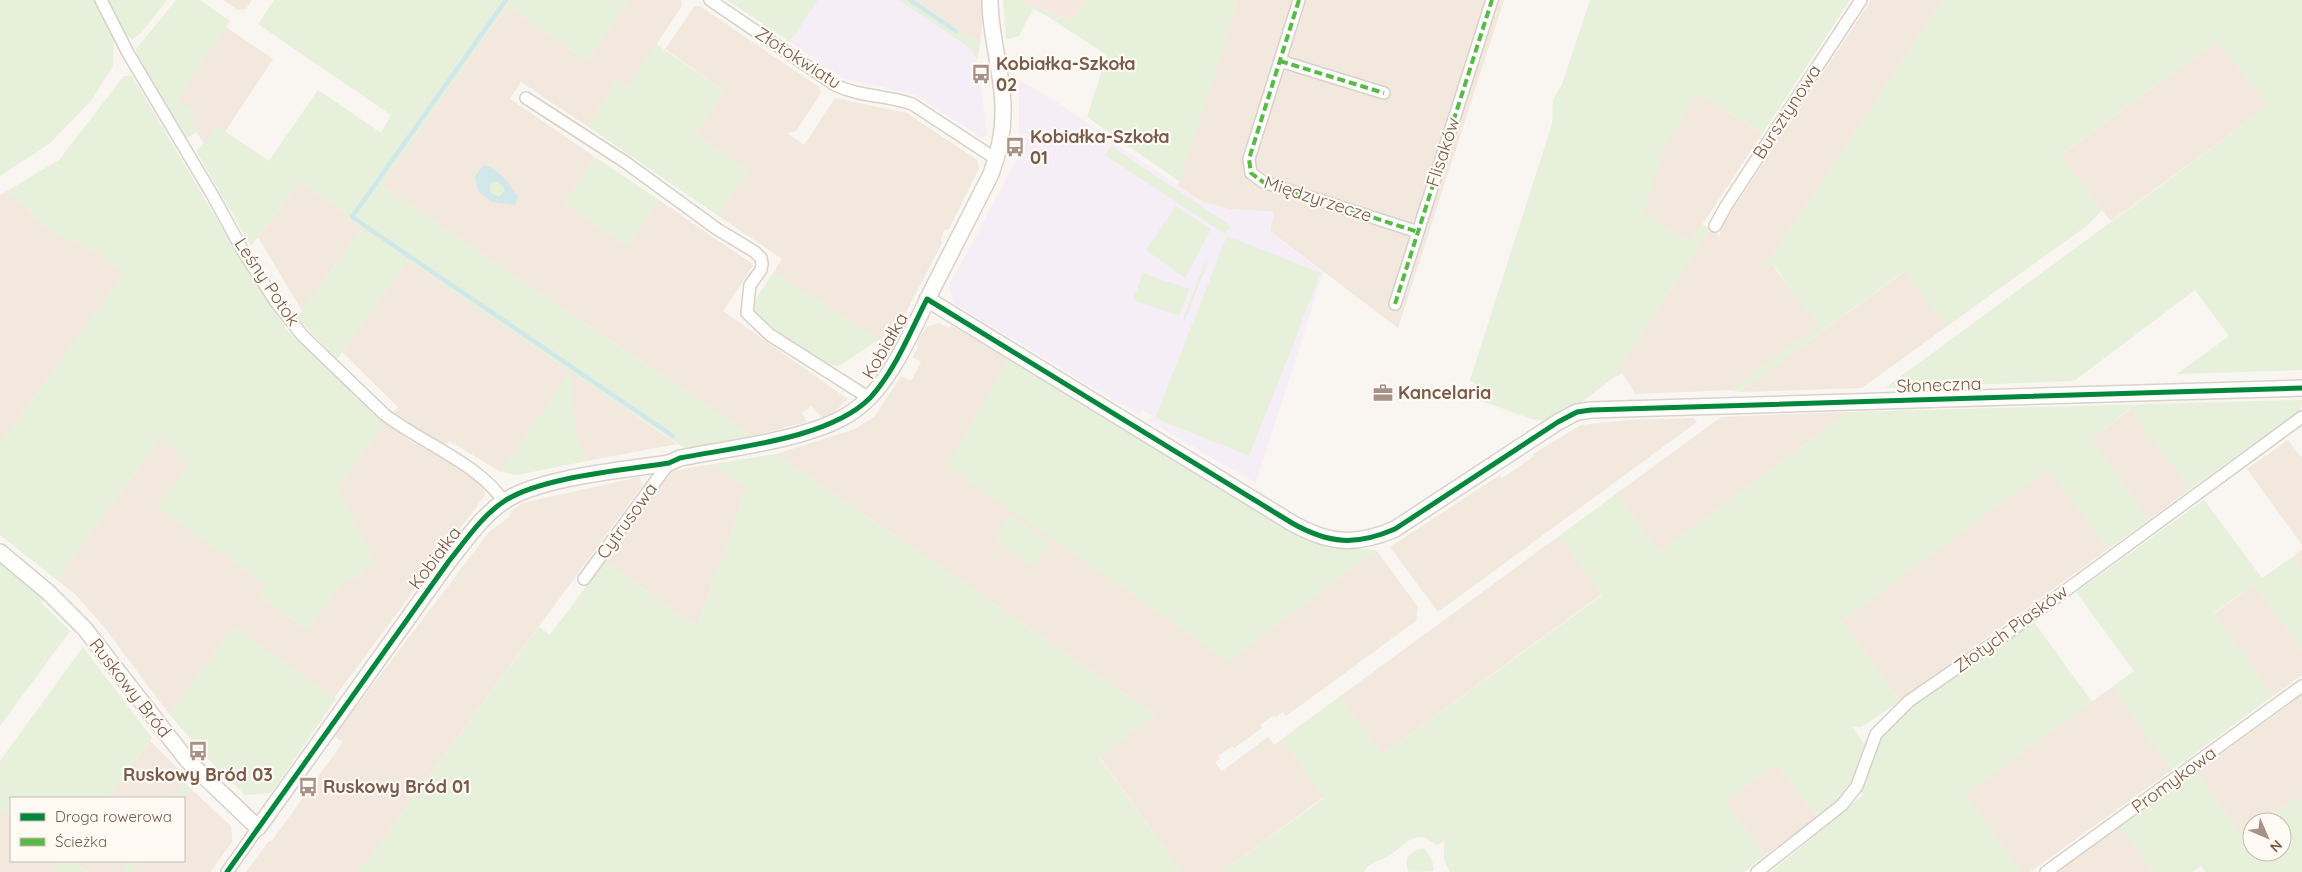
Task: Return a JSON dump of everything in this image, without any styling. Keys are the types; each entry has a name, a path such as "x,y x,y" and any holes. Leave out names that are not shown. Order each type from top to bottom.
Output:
{"street":[{"name":"Leśny Potok","path":"101,0 128,53 214,196 243,251 286,316 384,414 402,428 481,476 496,489 504,502"},
{"name":"Złotokwiatu","path":"710,0 836,85 857,93 900,100 912,104 996,159"},
{"name":"Kobiałka","path":"227,872 449,561 477,527 504,502 537,487 670,462 819,428 849,415 869,398 887,374 927,299 991,174 996,159 1001,141 1003,106 992,33 990,0"},
{"name":"Międzyrzecze","path":"1299,0 1249,158 1249,168 1254,177 1263,182 1418,232"},
{"name":"Flisaków","path":"1395,304 1492,0"},
{"name":"Bursztynowa","path":"1715,226 1726,206 1861,0"},
{"path":"1280,60 1384,93"},
{"path":"526,98 625,162 716,229 755,252 761,258 762,264 750,285 746,304 747,313 770,335 869,398"},
{"name":"Słoneczna","path":"927,299 1307,532 1335,540 1367,540 1395,528 1536,436 1577,412 1602,409 2302,388"},
{"name":"Złotych Piasków","path":"1757,872 1842,805 1857,786 1876,734 1909,701 2005,635 2302,417"},
{"name":"Cytrusowa","path":"584,579 670,462"},
{"name":"Ruskowy Bród","path":"0,552 48,592 85,629 187,760 258,828"},
{"name":"Promykowa","path":"2046,872 2302,686"}],"shaded area":[{"path":"223,0 252,0 246,9 238,10"},
{"path":"629,0 681,0 682,6 627,88 617,81 587,126 521,82 510,99 595,157 564,203 627,246 659,200 751,263 753,266 723,311 848,399 833,413 822,418 811,406 802,413 807,422 752,436 381,185 507,6 587,61"},
{"path":"818,0 898,0 971,49 977,60 987,134 982,138 913,94 843,78 790,42"},
{"path":"915,0 985,0 980,44"},
{"path":"1020,0 1085,0 1080,11 1069,20"},
{"path":"1238,0 1504,0 1398,328 1270,231 1274,212 1229,209 1203,202 1178,186"},
{"path":"1871,0 1943,0 1766,266 1772,265 1819,325 1731,390 1636,394 1622,373 1613,378 1710,229 1720,236 1721,227"},
{"path":"700,6 819,87 821,93 796,131 787,133 804,145 835,98 907,113 977,160 979,168 949,229 944,230 941,239 942,243 889,345 773,273 782,259 717,215 748,171 695,134 725,91 665,49 694,7"},
{"path":"226,27 273,59 225,132 218,127 204,143 177,99"},
{"path":"2217,41 2269,106 2111,221 2059,156"},
{"path":"1019,80 1065,107 1115,144 1203,202 1229,209 1274,212 1270,231 1323,273 1256,483 1149,421 1152,415 1142,410 1139,415 953,303 949,286 1019,155"},
{"path":"1698,93 1762,134 1690,243 1643,212 1666,142"},
{"path":"300,182 348,215 349,220 362,229 302,311 258,237"},
{"path":"7,191 54,234 93,249 124,274 0,444 0,195"},
{"path":"408,260 677,444 587,461 576,437 570,372 501,472 449,441 443,449 391,416 398,407 342,352"},
{"path":"1905,271 1946,327 1862,388 1739,392"},
{"path":"939,323 949,328 951,325 1009,359 948,466 1228,661 1376,550 1418,607 1416,621 1286,716 1283,712 1276,717 1274,715 1260,725 1262,728 1234,748 1232,746 1218,756 1220,759 1215,762 1222,771 1268,737 1274,745 1282,739 1324,797 1222,872 1181,872 1099,756 1156,715 776,454 855,429 875,416 901,376 911,381 921,362 912,357 918,348 917,343 926,327"},
{"path":"2131,409 2190,489 2149,520 2090,439"},
{"path":"1849,412 1659,552 1616,494 1721,417"},
{"path":"1693,418 1697,422 1438,612 1390,547 1500,475 1502,478 1533,457 1533,454 1581,425 1628,420"},
{"path":"385,423 409,440 481,479 485,495 334,698 234,627 169,714 104,627 75,594 57,580 162,436 190,464 158,507 266,585 259,594 306,630 344,581 362,574 372,560 337,489"},
{"path":"2288,440 2302,458 2302,545 2247,469"},
{"path":"713,464 747,488 697,627 605,561 672,471"},
{"path":"2048,468 2108,549 1900,701 1842,621"},
{"path":"640,477 642,486 359,872 246,872 269,841 271,842 343,742 334,736 489,532 509,517 511,511 522,503"},
{"path":"1559,536 1602,594 1382,755 1339,697"},
{"path":"2302,549 2302,570 2293,557"},
{"path":"2254,584 2302,651 2302,675 2273,696 2214,614"},
{"path":"2112,687 2172,770 2030,872 2021,872 1965,794"},
{"path":"2302,695 2302,805 2296,797 2275,812 2242,812 2242,836 2196,772"},
{"path":"150,741 187,778 174,797 109,797"},
{"path":"1777,764 1817,817 1766,855 1726,802"},
{"path":"191,789 231,826 232,842 210,872 132,872 139,862 185,862 185,798"},
{"path":"0,809 10,816 10,862 62,862 54,872 0,872"},
{"path":"2120,826 2154,872 2058,872"},
{"path":"74,862 128,862 121,872 88,872"}],"green space":[{"path":"0,0 94,0 114,36 113,66 91,101 49,144 0,176"},
{"path":"107,0 167,0 142,32 132,40 124,32"},
{"path":"176,0 200,0 230,21 178,99 196,112 189,121 197,132 187,138 137,58 136,49"},
{"path":"274,0 629,0 587,61 507,6 381,185 752,436 689,451 571,372 576,437 587,461 517,475 501,472 570,371 408,260 337,359 297,318 362,229 349,220 348,215 300,182 251,246 196,151 218,127 269,161 318,90 381,133 391,115 258,24"},
{"path":"727,0 818,0 790,42"},
{"path":"898,0 915,0 980,44 977,60 971,49"},
{"path":"1003,0 1020,0 1069,20 1079,12 1085,0 1238,0 1180,182 1087,117 1107,55 1033,9 1019,36 1006,39"},
{"path":"1590,0 1850,0 1762,134 1698,93 1666,142 1644,212 1690,243 1702,224 1710,229 1613,378 1569,410 1546,420 1534,420 1476,399 1480,388 1470,380 1552,124 1553,100 1562,84"},
{"path":"1943,0 2302,0 2302,370 2177,374 2229,336 2195,290 2074,381 1885,388 2269,106 2217,41 2060,155 2102,210 2088,225 1946,327 1904,271 1739,392 1731,390 1818,325 1773,265 1766,266"},
{"path":"656,44 725,91 695,134 748,171 717,215 587,126 617,81 627,88"},
{"path":"124,76 132,76 241,260 287,330 385,423 337,489 373,560 362,574 344,581 306,630 259,594 266,585 157,507 190,464 162,436 57,580 0,535 0,444 124,274 93,249 54,234 7,191 59,160"},
{"path":"1111,146 1231,226 1225,234 1105,155"},
{"path":"595,157 659,200 627,246 564,203"},
{"path":"494,182 500,182 504,189 500,196 494,196 490,192 490,186"},
{"path":"1176,206 1211,229 1185,278 1146,250"},
{"path":"1227,236 1321,273 1249,456 1155,418"},
{"path":"1206,260 1208,261 1185,320 1183,319"},
{"path":"773,273 880,339 839,366 824,364 761,322 751,306"},
{"path":"1143,273 1189,289 1179,316 1133,300"},
{"path":"1009,359 1101,412 1299,534 1328,548 1376,550 1228,661 947,466"},
{"path":"2302,400 2301,410 2190,489 2130,409 2090,439 2149,520 2108,549 2048,469 1842,621 1900,701 1861,727 1852,726 1866,747 1854,780 1844,794 1817,817 1777,764 1726,802 1766,855 1744,872 1450,872 1444,860 1444,841 1437,845 1424,837 1419,837 1410,840 1389,856 1373,863 1364,872 1222,872 1324,798 1282,739 1339,697 1382,755 1602,595 1559,536 1616,494 1659,552 1849,412"},
{"path":"776,454 1156,715 1099,757 1181,872 359,872 539,627 550,635 605,561 697,627 747,488 713,464"},
{"path":"2204,500 2262,578 2293,557 2302,570 2302,651 2254,584 2214,613 2273,696 2172,770 2112,687 2134,671 2076,592"},
{"path":"1011,515 1051,543 1033,567 994,540"},
{"path":"0,564 45,598 42,603 70,631 0,726"},
{"path":"2034,622 2092,702 1965,794 2021,872 1771,872 1862,796 1864,782 1881,734 1915,703"},
{"path":"234,627 336,699 271,793 245,795 209,760 169,714"},
{"path":"83,647 152,738 109,797 10,797 10,816 0,809 0,761"},
{"path":"2196,772 2242,836 2242,862 2292,862 2292,812 2275,812 2296,797 2302,805 2302,872 2206,872 2201,866 2192,872 2154,872 2120,826"},
{"path":"184,782 191,789 185,798 174,797"},
{"path":"1424,848 1432,860 1434,871 1409,872 1407,859 1415,851"},
{"path":"62,862 74,862 88,872 54,872"},
{"path":"128,862 139,862 132,872 121,872"}],"water":[{"path":"483,165 493,169 508,182 518,197 515,205 492,202 478,191 475,177","holes":["496,181 504,187 505,191 499,197 491,192 490,184"]}],"waterway":[{"path":"506,0 352,217 673,436"},
{"path":"910,0 956,31"}],"marked path":[{"path":"1299,0 1249,159 1251,173 1263,182 1418,232"},
{"path":"1395,304 1492,0"},
{"path":"1280,61 1384,93"}],"cycle path":[{"path":"227,872 449,561 474,529 495,508 519,493 538,486 583,476 669,463 680,458 754,445 807,432 831,423 852,412 870,398 879,387 902,351 927,299 1292,523 1318,535 1343,540 1368,538 1395,529 1558,422 1577,412 1591,410 2302,388"}],"place":[{"name":"Kobiałka-Szkoła 02","path":"981,74"},
{"name":"Kobiałka-Szkoła 01","path":"1015,147"},
{"name":"Kancelaria","path":"1383,393"},
{"name":"Ruskowy Bród 03","path":"198,751"},
{"name":"Ruskowy Bród 01","path":"308,787"}]}
